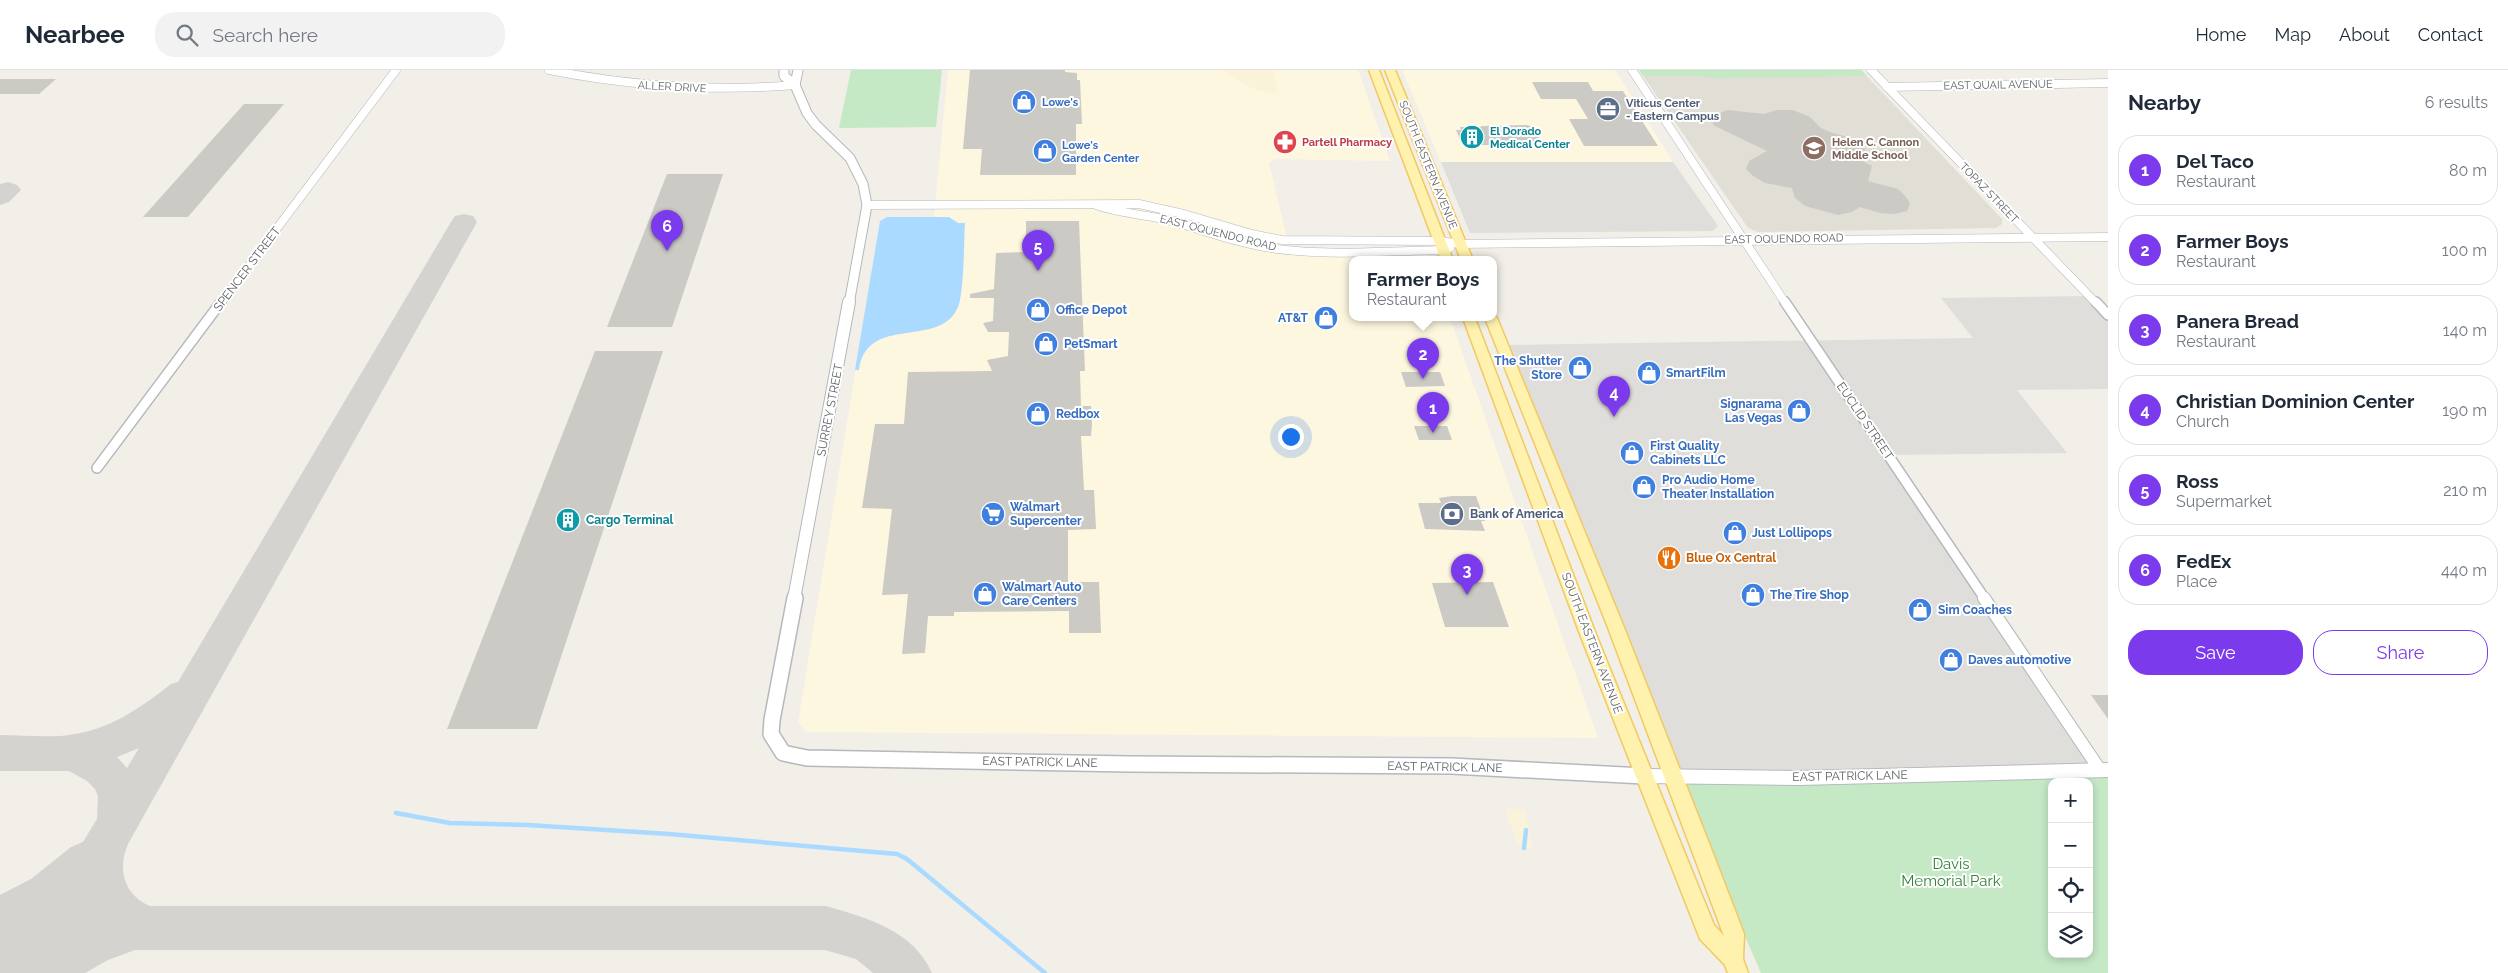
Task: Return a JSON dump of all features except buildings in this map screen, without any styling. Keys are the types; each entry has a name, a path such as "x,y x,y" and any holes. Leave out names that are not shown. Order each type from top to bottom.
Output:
{"main road":[{"name":"SOUTH EASTERN AVENUE","path":"1374,70 1444,250"},
{"name":"SOUTH EASTERN AVENUE","path":"1390,70 1465,256"},
{"path":"1386,101 1402,99"},
{"name":"SOUTH EASTERN AVENUE","path":"1470,321 1644,776 1708,932 1736,966"},
{"name":"SOUTH EASTERN AVENUE","path":"1491,321 1615,622 1675,776 1734,934 1736,966"},
{"name":"EAST PATRICK LANE","path":"1644,776 1799,778 2104,770"}],"street":[{"name":"SPENCER STREET","path":"97,468 396,70"},
{"name":"ALLER DRIVE","path":"550,70 610,82 681,89 752,88 795,84"},
{"name":"SURREY STREET","path":"783,753 771,734 772,720 867,205 864,184 850,158 807,113 795,84 784,76 784,70"},
{"path":"795,84 798,70"},
{"name":"EUCLID STREET","path":"1632,70 1744,239 2104,770"},
{"name":"TOPAZ STREET","path":"1871,70 2108,314"},
{"name":"EAST QUAIL AVENUE","path":"1887,87 2108,83"},
{"name":"EAST OQUENDO ROAD","path":"867,205 1096,205 1108,210 1163,220 1223,237 1276,249 1320,252 1444,250 1460,244 1744,239 2108,237"},
{"name":"EAST PATRICK LANE","path":"783,753 807,758 1130,764 1451,766 1644,776"}],"shaded area":[{"path":"948,70 1223,70 1248,86 1274,93 1278,89 1272,70 1358,70 1390,161 1275,159 1269,163 1291,255 1428,255 1349,256 1349,321 1451,321 1598,738 807,732 798,723 880,221 887,217 934,217"},
{"path":"1402,70 1615,70 1673,162 1441,162"},
{"name":"Helen C. Cannon Middle School","path":"1639,70 1861,70 2002,219 2002,224 1996,228 1758,232 1748,228"},
{"path":"1441,162 1673,162 1718,226 1713,231 1470,233"},
{"path":"2090,296 2108,315 2108,389 2017,390 2067,453 1889,455 2100,770 1675,776 1502,345 1973,338 1941,298"}],"green space":[{"path":"851,70 942,70 936,127 839,128"},
{"path":"1639,70 1861,70 1867,76 1714,78 1704,76 1643,76"},
{"name":"Davis Memorial Park","path":"2108,770 2108,973 1761,973 1675,776"}],"sand":[{"path":"1223,70 1272,70 1278,89 1277,92 1263,92 1241,82"},
{"path":"1505,809 1525,809 1533,850 1518,845"}],"water":[{"path":"887,217 949,217 958,223 965,223 963,279 960,300 958,307 949,320 936,327 889,336 875,342 865,353 859,370 855,370 880,221"}],"waterway":[{"path":"396,813 450,823 528,825 669,834 897,854 907,859 1045,973"},
{"path":"1524,848 1526,830"}],"taxiway":[{"path":"0,197 8,190"},
{"path":"113,831 464,222"},
{"path":"69,753 99,746 130,734 152,722 185,696"},
{"path":"0,753 69,753"},
{"path":"69,753 92,762 110,776 119,796 117,821 113,831"},
{"path":"57,928 113,831"},
{"path":"113,831 102,860 103,884 112,904 120,912 129,919 150,928"},
{"path":"0,917 36,901 86,861"},
{"path":"0,928 57,928"},
{"path":"31,973 57,928"},
{"path":"57,928 150,928"},
{"path":"150,928 825,928 868,940 909,973"},
{"path":"48,973 83,949 122,933"},
{"path":"0,942 7,946 16,973"}],"place":[{"name":"Lowe's","path":"1024,102"},
{"name":"Viticus Center - Eastern Campus","path":"1608,109"},
{"name":"El Dorado Medical Center","path":"1472,137"},
{"name":"Partell Pharmacy","path":"1285,142"},
{"name":"Helen C. Cannon Middle School","path":"1814,148"},
{"name":"Lowe's Garden Center","path":"1045,151"},
{"name":"FedEx","path":"667,251"},
{"name":"Ross","path":"1038,271"},
{"name":"Office Depot","path":"1038,310"},
{"name":"AT&T","path":"1326,318"},
{"name":"PetSmart","path":"1046,344"},
{"name":"The Shutter Store","path":"1580,368"},
{"name":"SmartFilm","path":"1649,373"},
{"name":"Farmer Boys","path":"1423,379"},
{"name":"Signarama Las Vegas","path":"1799,411"},
{"name":"Redbox","path":"1038,414"},
{"name":"Christian Dominion Center","path":"1614,417"},
{"name":"Del Taco","path":"1433,433"},
{"name":"First Quality Cabinets LLC","path":"1632,453"},
{"name":"Pro Audio Home Theater Installation","path":"1644,487"},
{"name":"Walmart Supercenter","path":"993,514"},
{"name":"Bank of America","path":"1452,514"},
{"name":"Cargo Terminal","path":"568,520"},
{"name":"Just Lollipops","path":"1735,533"},
{"name":"Blue Ox Central","path":"1669,558"},
{"name":"Walmart Auto Care Centers","path":"985,594"},
{"name":"Panera Bread","path":"1467,595"},
{"name":"The Tire Shop","path":"1753,595"},
{"name":"Sim Coaches","path":"1920,610"},
{"name":"Daves automotive","path":"1951,660"}]}
